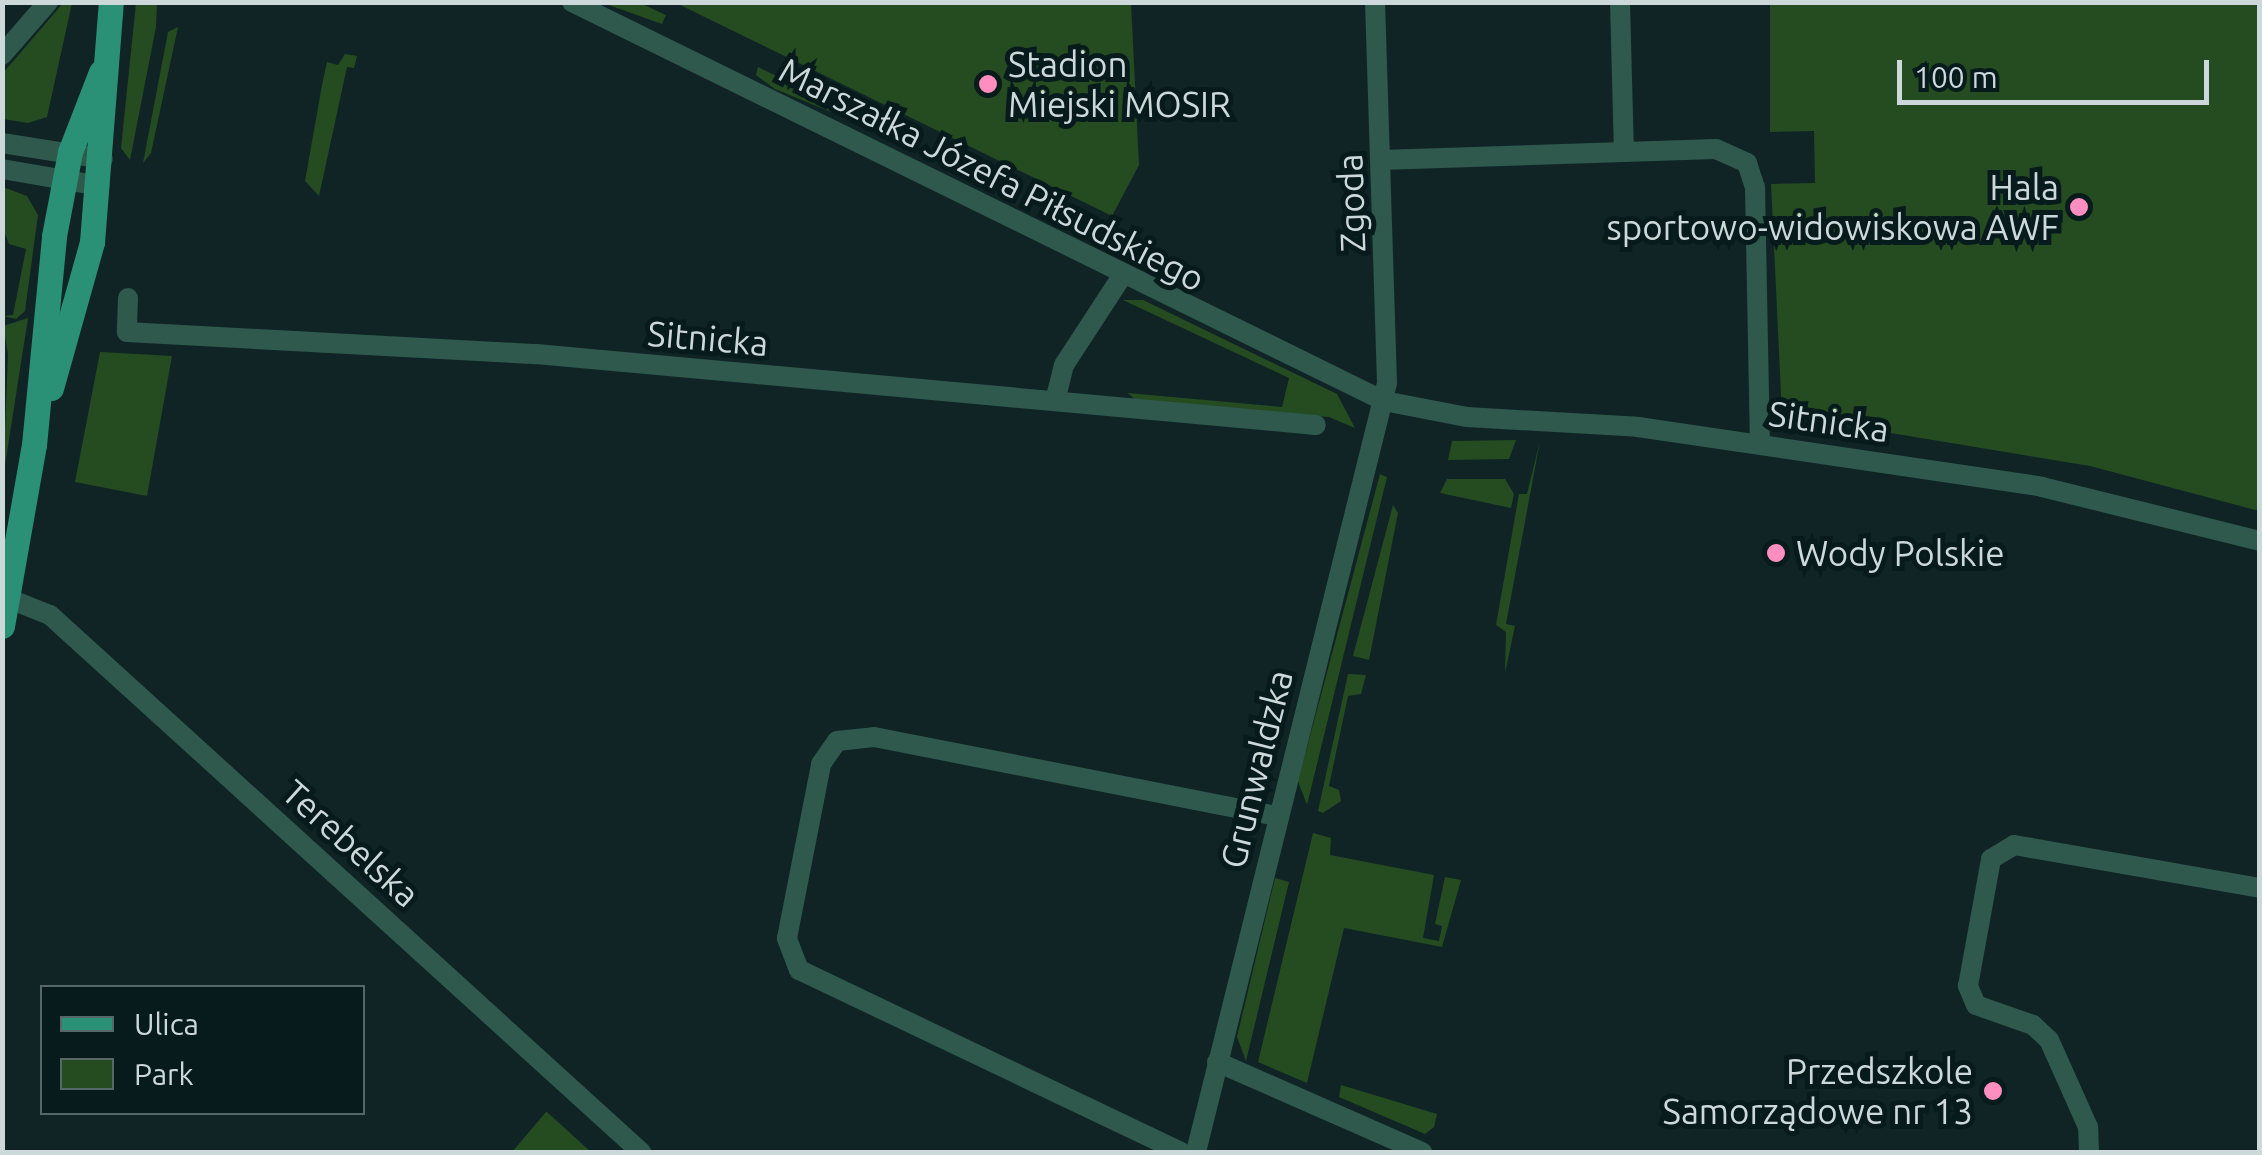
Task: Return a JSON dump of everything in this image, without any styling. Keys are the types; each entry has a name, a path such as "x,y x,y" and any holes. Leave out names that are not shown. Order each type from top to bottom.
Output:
{"main road":[{"path":"34,445 88,263 103,159 101,72 110,2"},
{"path":"2,626 34,445 70,152 101,72"}],"street":[{"path":"2,55 48,2"},
{"name":"Marszałka Józefa Piłsudskiego","path":"572,2 1384,402"},
{"name":"Zgoda","path":"1375,2 1389,362 1384,402"},
{"path":"1620,2 1624,152"},
{"path":"2,142 103,159"},
{"path":"1382,160 1716,149 1747,163 1754,187 1760,444"},
{"path":"2,169 100,186"},
{"path":"1055,402 1064,365 1122,276"},
{"name":"Sitnicka","path":"128,298 127,332 536,354 1316,425"},
{"name":"Sitnicka","path":"1384,402 1468,417 1638,427 2042,488 2260,541"},
{"name":"Grunwaldzka","path":"1196,1152 1384,402"},
{"name":"Terebelska","path":"7,598 50,615 641,1152"},
{"path":"1181,1152 799,970 787,938 822,764 837,741 874,737 1278,816"},
{"path":"2089,1152 2088,1126 2049,1040 2033,1025 1976,1005 1968,986 1991,860 2014,845 2260,888"},
{"path":"1218,1062 1422,1152"}],"green space":[{"path":"64,2 72,3 47,117 28,123 3,119 3,73"},
{"path":"136,3 157,3 156,27 130,160 121,148"},
{"path":"603,3 640,3 666,15 662,24"},
{"name":"Stadion Miejski MOSIR","path":"676,3 1131,3 1139,165 1112,216"},
{"path":"1770,3 2259,3 2259,511 2090,466 1782,415 1771,184 1815,183 1814,131 1770,132"},
{"path":"178,27 151,153 143,163 168,32"},
{"path":"345,54 357,56 354,68 347,67 319,196 305,181 322,85 327,62 338,65"},
{"path":"758,67 860,116 858,123 775,89 756,75"},
{"path":"3,187 27,196 38,215 25,311 16,319 3,316 13,315 26,249 9,244 5,234"},
{"path":"1123,300 1143,300 1337,394 1355,428 1329,417 1140,404 1128,393 1282,407 1289,378"},
{"path":"28,318 3,478 8,354 3,326"},
{"path":"100,352 172,356 147,496 75,482"},
{"path":"1516,440 1509,459 1448,460 1452,441"},
{"path":"1540,441 1506,624 1515,626 1505,673 1506,632 1496,625 1519,494 1527,494"},
{"path":"1380,474 1387,477 1307,805 1298,781"},
{"path":"1447,479 1505,479 1514,494 1511,508 1440,493"},
{"path":"1393,505 1398,513 1369,660 1353,656"},
{"path":"1348,674 1366,675 1361,694 1348,696 1329,786 1339,790 1341,801 1323,813 1318,811"},
{"path":"1313,833 1331,838 1330,855 1434,875 1423,938 1439,941 1442,926 1435,924 1445,877 1461,880 1442,947 1344,928 1307,1083 1258,1062"},
{"path":"1275,878 1289,882 1246,1061 1237,1037"},
{"path":"1341,1085 1437,1114 1434,1127 1425,1134 1339,1097"},
{"path":"547,1112 591,1152 512,1152"}],"place":[{"name":"Stadion Miejski MOSIR","path":"988,84"},
{"name":"Hala sportowo-widowiskowa AWF","path":"2079,207"},
{"name":"Wody Polskie","path":"1776,553"},
{"name":"Przedszkole Samorządowe nr 13","path":"1993,1091"}]}
